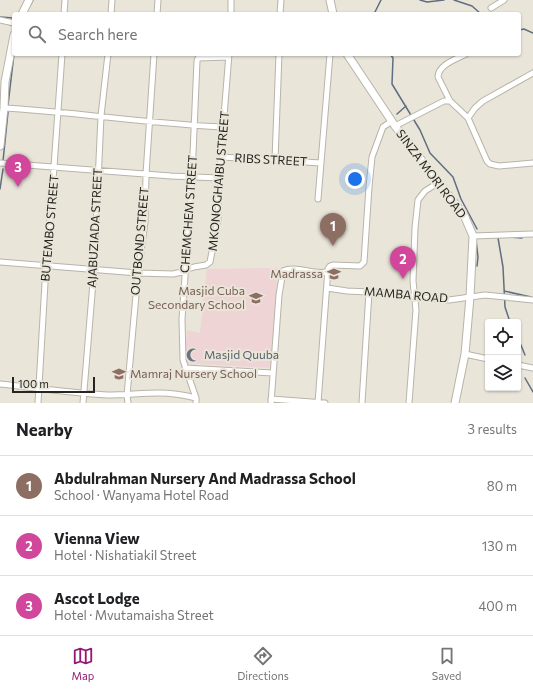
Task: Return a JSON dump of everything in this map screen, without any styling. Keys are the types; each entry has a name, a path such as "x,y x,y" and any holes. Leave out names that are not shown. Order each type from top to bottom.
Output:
{"street":[{"path":"23,12 29,0"},
{"path":"64,12 65,0"},
{"path":"111,12 112,0"},
{"path":"157,12 158,0"},
{"path":"231,0 231,12"},
{"path":"280,12 281,0"},
{"path":"330,0 333,12"},
{"path":"491,8 504,0"},
{"path":"0,20 12,23"},
{"path":"0,146 5,82 12,45"},
{"name":"BUTEMBO STREET","path":"38,403 46,266 62,56"},
{"name":"AJABUZIADA STREET","path":"83,403 94,270 102,116 108,56"},
{"name":"OUTBOND STREET","path":"128,403 127,395 144,222 154,56"},
{"name":"CHEMCHEM STREET","path":"196,400 183,360 182,319 192,177 197,61 198,58 203,57 229,56"},
{"name":"MKONOGHAIBU STREET","path":"0,262 94,270 173,274 186,272 194,266 206,265 212,260 218,220 219,178 229,56"},
{"path":"275,160 280,56"},
{"path":"318,199 330,56"},
{"name":"SINZA MORI ROAD","path":"348,56 394,124 464,215 473,236 465,354 455,403"},
{"path":"462,56 441,68 438,74 438,80 450,101 468,118 484,157 490,164 499,166 533,163"},
{"path":"468,118 475,108 483,101 533,73"},
{"path":"318,403 328,267 332,265 358,266 362,265 364,262 372,157 383,128 444,101 450,101"},
{"path":"4,108 58,111 194,126 224,127"},
{"name":"RIBS STREET","path":"221,158 321,163"},
{"path":"0,163 99,171 219,178"},
{"path":"409,403 416,310 413,281 415,228 418,200 425,190 437,181"},
{"path":"473,236 533,234"},
{"path":"325,403 271,401 279,295 283,271 288,269 321,273 327,272"},
{"name":"MAMBA ROAD","path":"327,288 347,291 391,293 449,300 485,295 533,300"},
{"path":"362,403 369,292"},
{"path":"465,354 485,358"},
{"path":"521,366 533,368"},
{"path":"185,368 273,373"},
{"path":"0,384 84,394 127,395 160,393 196,400"}],"shaded area":[{"path":"277,268 273,364 270,368 184,363 187,330 200,333 207,269"}],"waterway":[{"path":"31,4 33,0"},
{"path":"375,12 381,0"},
{"path":"420,0 427,2 444,0"},
{"path":"454,0 472,6 479,12"},
{"path":"0,17 12,18"},
{"path":"8,24 12,25"},
{"path":"521,30 524,29 533,33"},
{"path":"8,105 14,56"},
{"path":"392,56 393,58 392,84 420,130 430,153 453,177 461,199 477,229"},
{"path":"397,114 406,106"},
{"path":"3,161 8,112"},
{"path":"0,189 3,169"},
{"path":"500,237 498,238 503,267 505,307 509,319"},
{"path":"509,237 522,238"},
{"path":"476,240 478,257 477,266"},
{"path":"504,291 531,297"},
{"path":"521,345 525,355"},
{"path":"525,378 533,392"}],"place":[{"name":"Ascot Lodge","path":"18,187"},
{"name":"Abdulrahman Nursery And Madrassa School","path":"333,246"},
{"name":"Madrassa","path":"334,274"},
{"name":"Vienna View","path":"403,279"},
{"name":"Masjid Cuba Secondary School","path":"256,298"},
{"name":"Masjid Quuba","path":"193,355"},
{"name":"Mamraj Nursery School","path":"119,374"}]}
